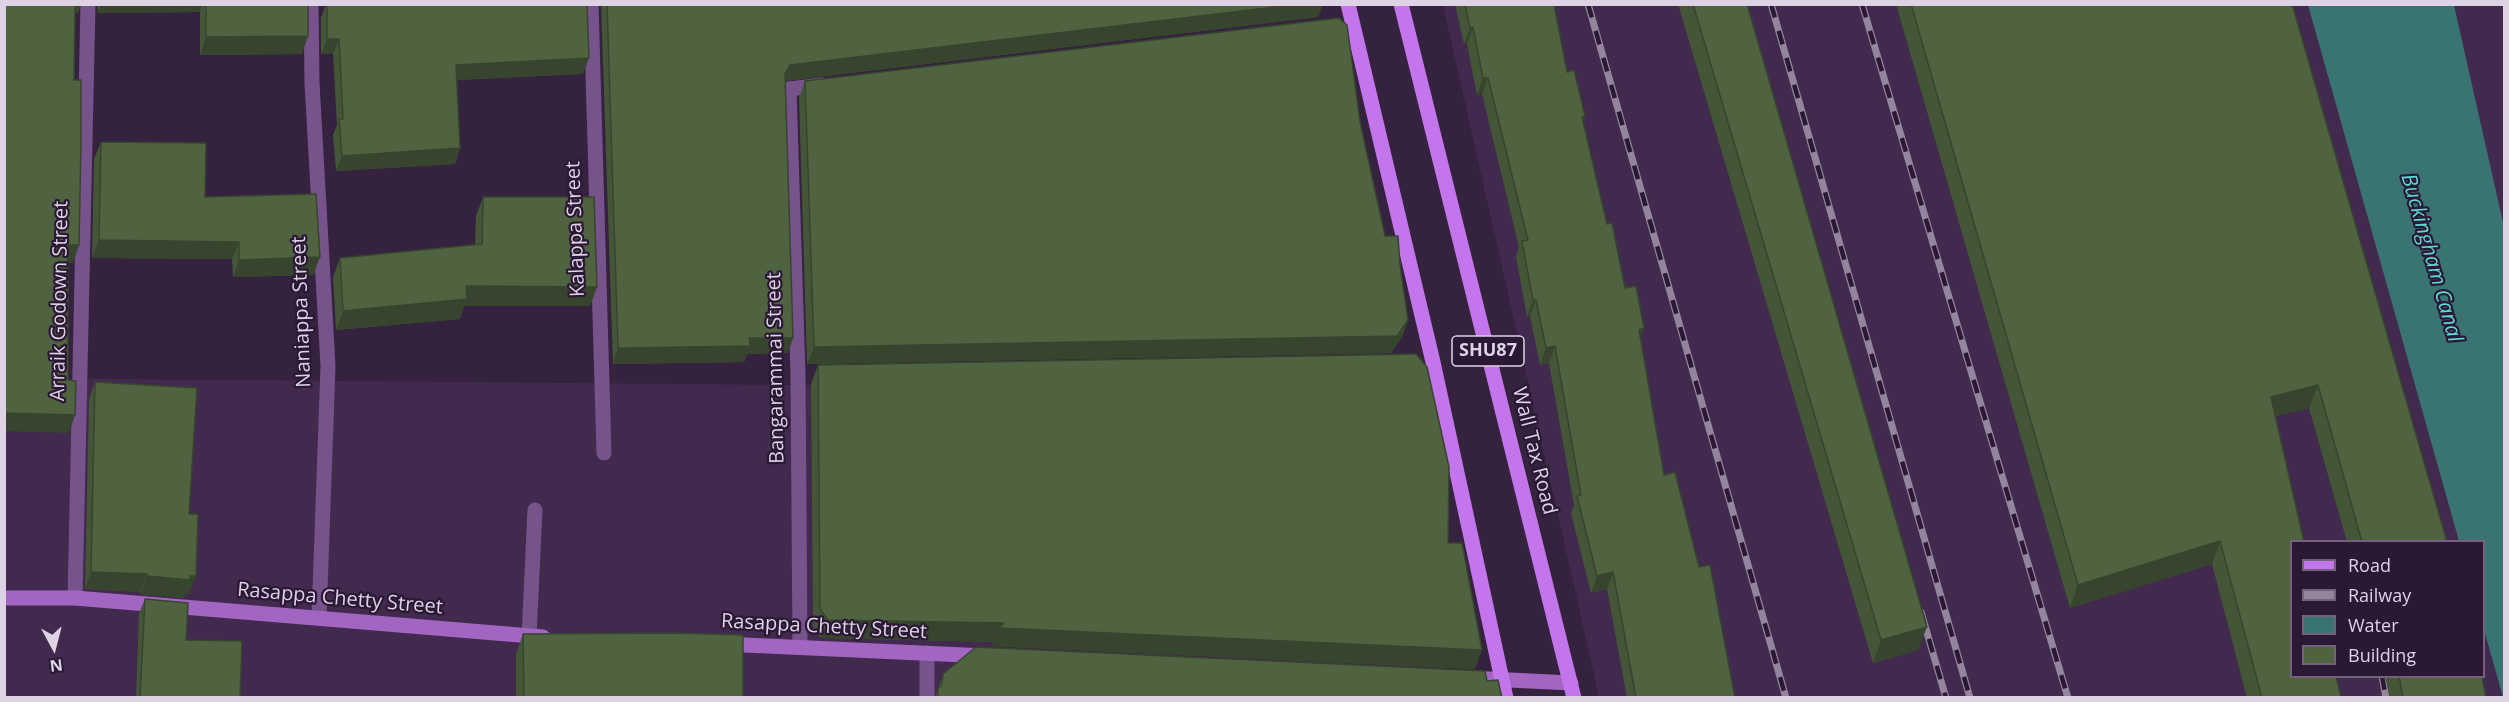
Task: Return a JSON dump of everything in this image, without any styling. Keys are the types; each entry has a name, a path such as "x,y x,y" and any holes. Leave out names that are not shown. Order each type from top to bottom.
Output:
{"main road":[{"name":"SHU87","path":"1348,4 1347,24 1506,698"},
{"name":"Wall Tax Road","path":"1401,4 1572,690"}],"street":[{"name":"Arraik Godown Street","path":"75,598 88,4"},
{"name":"Naniappa Street","path":"311,4 312,83 328,366 319,618"},
{"name":"Kalappa Street","path":"591,4 604,453"},
{"name":"Bangarammai Street","path":"800,647 804,374 789,89 836,84"},
{"path":"529,637 535,510"},
{"name":"Rasappa Chetty Street","path":"4,598 75,598 553,638"},
{"name":"Rasappa Chetty Street","path":"706,643 999,656"},
{"path":"927,653 927,698"},
{"path":"1454,678 1502,680 1572,690"}],"shaded area":[{"path":"1443,5 2504,5 2504,697 1599,697"},
{"path":"5,378 1359,390 1454,697 5,698"}],"water":[{"name":"Buckingham Canal","path":"2308,5 2454,5 2504,227 2504,697 2485,634 2485,540 2459,540"}],"building":[{"path":"4,4 75,4 74,80 81,80 81,141 79,245 68,245 68,380 76,381 75,415 4,413"},
{"path":"206,4 308,4 308,36 206,37"},
{"path":"327,4 587,4 589,58 456,65 460,148 342,156 339,119 343,119 339,39 327,39"},
{"path":"607,4 1300,4 790,65 785,74 793,338 749,338 750,346 618,348"},
{"path":"1465,4 1554,4 1567,72 1574,70 1585,116 1582,117 1607,224 1612,223 1625,288 1636,286 1644,328 1639,330 1664,475 1675,472 1699,567 1710,565 1735,698 1636,698 1613,572 1597,576 1577,496 1581,495 1555,346 1546,348 1536,300 1533,300 1522,241 1528,240 1488,78 1483,78 1473,27 1470,28"},
{"path":"1693,4 1747,4 1927,627 1881,640"},
{"path":"1911,4 2292,4 2446,540 2361,540 2318,385 2271,397 2304,540 2290,540 2290,678 2336,678 2341,698 2262,698 2220,541 2078,585"},
{"path":"1339,18 1347,25 1360,122 1385,236 1398,236 1408,320 1397,336 814,347 805,81"},
{"path":"101,142 206,143 205,197 316,194 320,257 239,260 239,242 99,240"},
{"path":"483,197 594,197 597,287 466,286 467,299 343,311 340,258 482,244"},
{"path":"1416,354 1427,367 1449,467 1448,543 1462,543 1482,650 999,628 1004,623 828,620 820,609 818,365"},
{"path":"95,382 197,388 189,514 198,514 196,576 190,576 190,580 147,576 147,574 91,572"},
{"path":"145,599 188,603 186,640 242,641 240,698 140,698"},
{"path":"523,634 743,635 743,698 524,698"},
{"path":"976,647 1485,671 1487,681 1498,680 1502,698 938,698 938,689 942,685 943,674"},
{"path":"2399,678 2482,678 2486,698 2403,698"}],"railway":[{"path":"1588,4 1786,698"},
{"path":"1771,4 1970,698"},
{"path":"1862,4 2068,698"},
{"path":"1921,612 1946,698"},
{"path":"2382,678 2386,698"}]}
